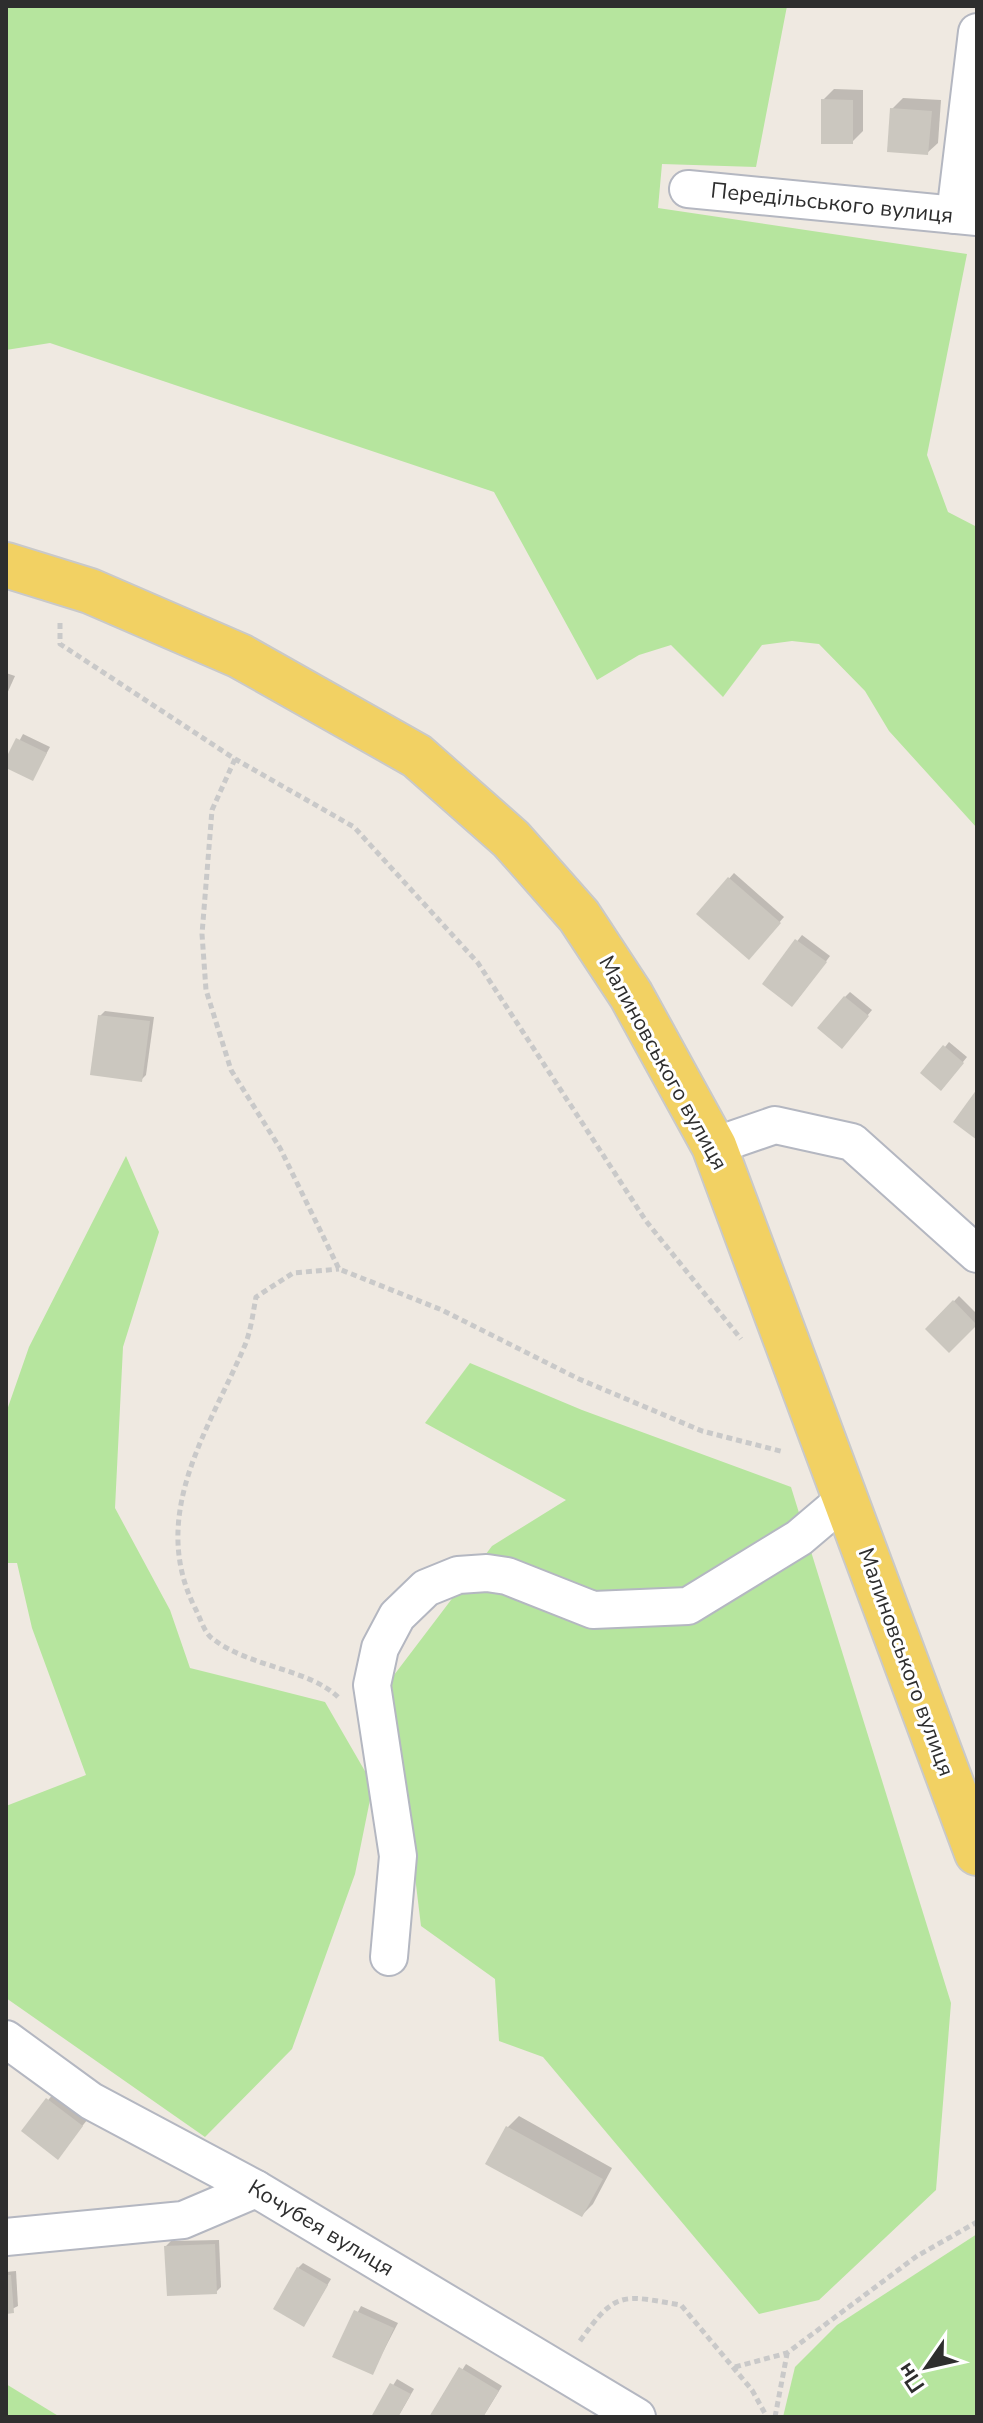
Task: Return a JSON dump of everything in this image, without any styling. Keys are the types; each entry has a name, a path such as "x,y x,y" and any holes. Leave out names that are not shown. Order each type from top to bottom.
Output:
{"main road":[{"name":"Малиновського вулиця","path":"6,565 90,591 240,656 417,756 511,839 579,916 631,995 714,1146 977,1853"}],"street":[{"path":"966,216 977,32"},
{"name":"Передільського вулиця","path":"688,189 966,216"},
{"path":"714,1146 775,1125 852,1142 977,1254"},
{"path":"389,1957 398,1856 372,1685 380,1648 397,1616 426,1588 458,1575 487,1573 507,1576 593,1610 688,1606 799,1538 839,1481"},
{"name":"Кочубея вулиця","path":"6,2039 91,2101 256,2189 637,2417"},
{"path":"6,2237 183,2220 256,2189"}],"path":[{"path":"60,644 235,759 354,827 478,963 646,1221 744,1343"},
{"path":"235,759 212,810 202,934 206,990 231,1070 280,1148 339,1269"},
{"path":"348,1707 326,1686 259,1665 210,1638 182,1581 176,1524 190,1469 211,1414 246,1343 256,1297 293,1273 339,1269 442,1310 579,1379 702,1431 839,1481"},
{"path":"735,2367 787,2353 917,2256 977,2222"},
{"path":"559,2370 603,2308 630,2296 681,2305 735,2367 767,2417"},
{"path":"775,2417 787,2353"}],"green space":[{"path":"6,6 787,6 756,167 662,164 658,208 967,254 927,455 948,512 977,527 977,828 889,731 865,691 819,644 792,641 762,645 723,697 671,645 639,655 597,680 494,492 50,343 6,350"},
{"path":"126,1156 159,1232 123,1347 115,1508 170,1610 190,1668 325,1702 373,1785 355,1874 292,2049 205,2137 6,1998 6,1806 86,1775 32,1628 17,1563 6,1563 6,1413 29,1347"},
{"path":"470,1363 582,1410 791,1487 951,2003 936,2190 819,2300 759,2314 543,2057 499,2041 495,1979 421,1926 391,1679 492,1546 566,1500 425,1423"},
{"path":"977,2234 977,2417 783,2417 795,2367 837,2325"},
{"path":"6,2384 60,2417 6,2417"}],"building":[{"path":"821,99 853,100 853,144 821,144"},
{"path":"890,108 932,111 928,155 887,152"},
{"path":"16,738 47,753 33,781 6,768 6,758"},
{"path":"728,877 781,923 749,960 696,914"},
{"path":"795,939 827,962 792,1007 762,984"},
{"path":"844,996 869,1016 842,1049 817,1028"},
{"path":"98,1015 150,1021 142,1082 90,1075"},
{"path":"943,1045 964,1063 941,1091 920,1073"},
{"path":"977,1089 977,1140 953,1122"},
{"path":"953,1300 977,1325 949,1353 925,1329"},
{"path":"46,2098 83,2126 58,2160 21,2131"},
{"path":"506,2126 603,2179 582,2217 485,2164"},
{"path":"215,2244 217,2294 167,2296 164,2246"},
{"path":"297,2267 328,2285 304,2327 273,2309"},
{"path":"6,2275 11,2275 14,2313 6,2314"},
{"path":"354,2310 394,2328 373,2375 332,2357"},
{"path":"459,2367 499,2391 483,2417 429,2417"},
{"path":"390,2383 411,2394 398,2417 371,2417"}]}
